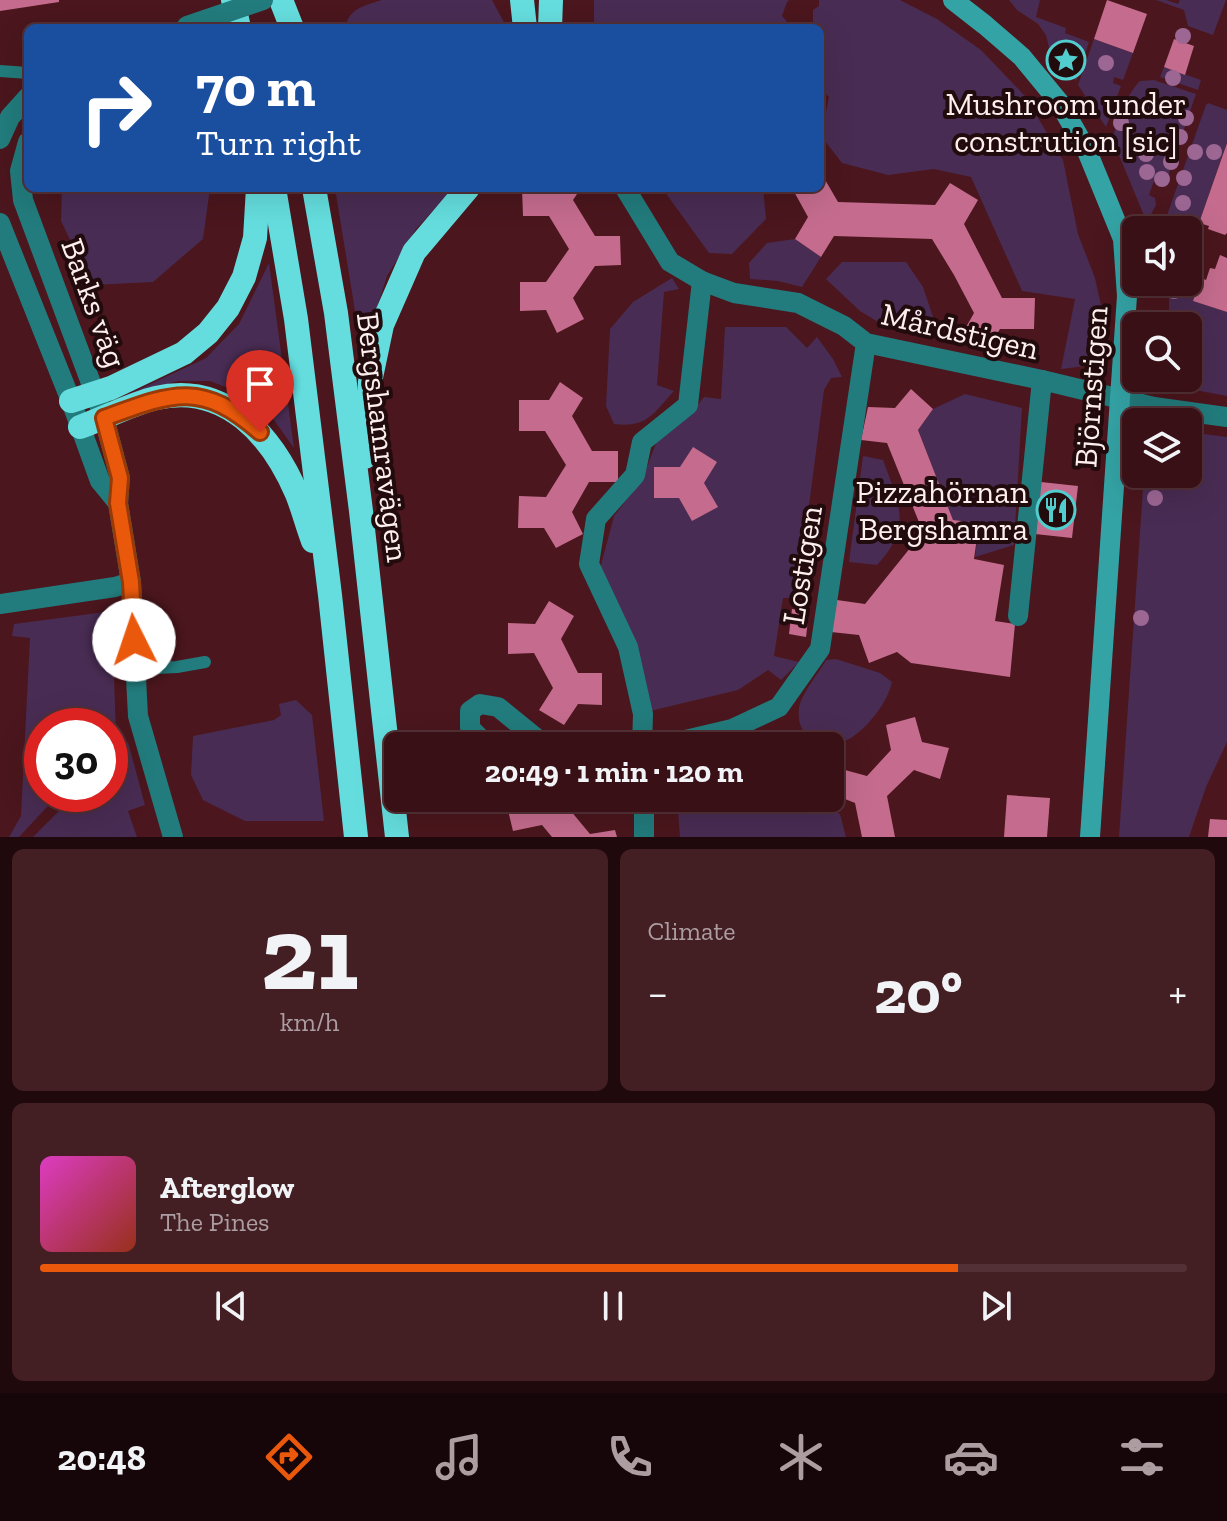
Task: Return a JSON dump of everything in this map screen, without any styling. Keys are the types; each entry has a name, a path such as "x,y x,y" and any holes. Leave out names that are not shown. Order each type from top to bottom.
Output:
{"highway":[{"path":"233,0 238,24"},
{"path":"280,0 283,24"},
{"path":"280,0 290,24"},
{"path":"522,0 525,24"},
{"path":"550,24 551,0"},
{"path":"71,401 111,388 184,353 208,333 228,308 244,277 255,238 258,192"},
{"path":"275,192 296,319 356,837"},
{"name":"Bergshamravägen","path":"315,192 336,313 397,837"},
{"path":"361,511 370,382 382,325 414,252 465,192"},
{"path":"80,427 156,398 184,395 212,400 239,413 260,432 278,457 297,494 330,595"}],"street":[{"path":"194,24 263,0"},
{"name":"Björnstigen","path":"953,0 1022,57 1059,102 1087,151 1123,239 1127,296 1090,837"},
{"path":"0,139 10,117 24,101"},
{"path":"10,171 24,148"},
{"name":"Barks väg","path":"10,171 104,418 120,478 118,503 131,582 138,716 173,837"},
{"name":"Mårdstigen","path":"627,192 670,262 702,281 734,293 798,303 844,326 866,343 1154,407 1227,417"},
{"name":"Barks väg","path":"0,223 100,481 118,503"},
{"path":"642,732 643,714 628,647 589,564 596,519 635,475 642,442 688,405 702,281"},
{"name":"Lostigen","path":"719,732 779,707 820,649 866,343"},
{"path":"1018,616 1042,380"},
{"path":"0,604 131,582"},
{"path":"474,732 470,728 470,711 480,704 498,707 529,732"},
{"path":"644,812 644,837"}],"lane":[{"path":"0,71 24,73"},
{"path":"136,669 205,662"}],"shaded area":[{"path":"382,0 492,0 505,24 346,24 350,16 363,6"},
{"path":"594,0 789,0 782,16 789,24 594,24"},
{"path":"819,0 900,0 937,19 981,50 1025,96 1063,160 1078,234 1095,278 1103,314 1094,365 1061,369 1075,299 1022,291 971,177 934,169 888,175 842,163 824,140 829,97 824,93 824,24 813,24 813,10 819,6"},
{"path":"1009,0 1040,0 1036,17 1066,28 1065,33 1089,42 1076,81 1049,48 1046,35 1038,24 1017,10"},
{"path":"1156,0 1178,4 1180,0 1226,0 1213,35 1188,26 1184,10"},
{"path":"1094,39 1133,53 1123,80 1114,77 1113,83 1121,86 1106,127 1078,85"},
{"path":"1164,67 1201,80 1198,90 1160,77"},
{"path":"1154,80 1196,94 1167,179 1155,178 1149,195 1155,198 1156,205 1150,216 1144,216 1112,138 1127,101 1140,81"},
{"path":"1208,103 1227,110 1227,142 1201,216 1167,216"},
{"path":"62,192 209,192 203,239 153,282 92,285 61,221"},
{"path":"336,192 450,192 416,229 387,276 362,354"},
{"path":"665,192 763,192 766,219 732,254 709,253"},
{"path":"795,239 821,257 802,287 750,279 749,263 767,243"},
{"path":"842,262 906,262 923,287 937,329 883,325 860,311 826,279"},
{"path":"269,263 294,448 274,420 238,392 210,381 178,381 125,396 206,358 239,324"},
{"path":"672,278 679,289 664,292 657,385 674,391 648,418 634,424 614,424 606,406 610,329 633,302"},
{"path":"1169,296 1196,296 1194,301 1227,312 1227,396 1202,391 1202,312 1169,312"},
{"path":"725,327 786,327 807,348 817,337 842,377 831,378 824,390 797,598 783,598 774,656 799,662 781,680 768,670 738,690 650,711 598,576 614,516 642,480 664,422 690,415 704,397 721,399"},
{"path":"965,394 1022,408 1014,545 975,557 979,524 953,520 918,430 933,409"},
{"path":"1202,434 1227,437 1227,742 1206,787 1189,837 1119,837 1143,488 1202,488"},
{"path":"863,456 883,460 900,515 895,539 877,565 849,562"},
{"path":"105,612 110,613 115,708 26,708 30,638 12,636 14,624"},
{"path":"836,659 880,673 892,682 881,706 869,722 844,741 844,732 804,732 800,725 800,703 826,660"},
{"path":"296,700 312,715 324,821 245,821 203,800 191,775 193,736 274,720 281,715 279,704"},
{"path":"128,742 145,805 128,811"},
{"path":"24,757 24,812 42,812 19,837 9,837 21,816"},
{"path":"128,811 137,837 33,837 58,812"},
{"path":"678,812 836,812 840,814 846,837 680,837"}],"building":[{"path":"0,0 59,0 59,2 0,11"},
{"path":"1107,0 1147,14 1133,53 1094,39"},
{"path":"1174,39 1194,46 1185,75 1164,67"},
{"path":"1227,143 1227,233 1208,229 1209,226 1202,224 1201,216"},
{"path":"824,178 838,202 935,205 950,183 978,200 964,224 1002,298 1035,298 1034,329 1000,329 985,353 961,336 974,313 932,239 834,236 821,257 795,239 808,217 794,192 824,192"},
{"path":"522,192 578,192 573,200 595,236 620,236 621,265 595,266 573,298 584,319 557,333 546,310 520,311 520,282 546,282 569,249 549,216 523,216"},
{"path":"1220,255 1227,258 1227,312 1193,301 1195,296 1202,296 1202,278 1206,280 1210,268 1215,269"},
{"path":"560,382 583,398 572,416 592,451 618,451 618,482 589,482 572,512 583,534 556,548 544,528 518,528 519,496 546,497 566,465 545,431 519,431 519,400 549,400"},
{"path":"911,389 933,409 918,430 953,520 979,523 974,559 1004,565 995,621 1015,624 1010,677 911,663 897,652 869,663 859,635 831,632 837,600 865,604 923,532 887,443 861,440 868,407 895,408"},
{"path":"693,447 717,462 704,483 718,507 692,521 679,498 654,498 654,467 680,467"},
{"name":"Pizzahörnan Bergshamra","path":"1041,482 1078,486 1072,538 1035,534"},
{"path":"549,601 574,616 561,639 578,673 602,673 602,705 578,704 564,725 539,710 553,688 534,653 508,654 508,623 535,624"},
{"path":"792,609 809,612 806,637 789,634"},
{"path":"915,717 922,742 949,748 940,779 914,770 887,796 895,837 862,837 855,803 844,799 844,770 867,776 891,750 886,725"},
{"path":"1007,795 1050,798 1047,837 1004,837"},
{"path":"508,812 572,812 590,834 615,830 617,837 552,837 542,825 513,831"},
{"path":"1210,819 1227,820 1227,837 1208,837"}],"place":[{"name":"Mushroom under constrution [sic]","path":"1066,60"},
{"name":"Pizzahörnan Bergshamra","path":"1056,510"}],"route":[{"path":"134,640 131,582 118,503 120,478 104,418 156,398 184,395 212,400 239,413 260,432"}]}
